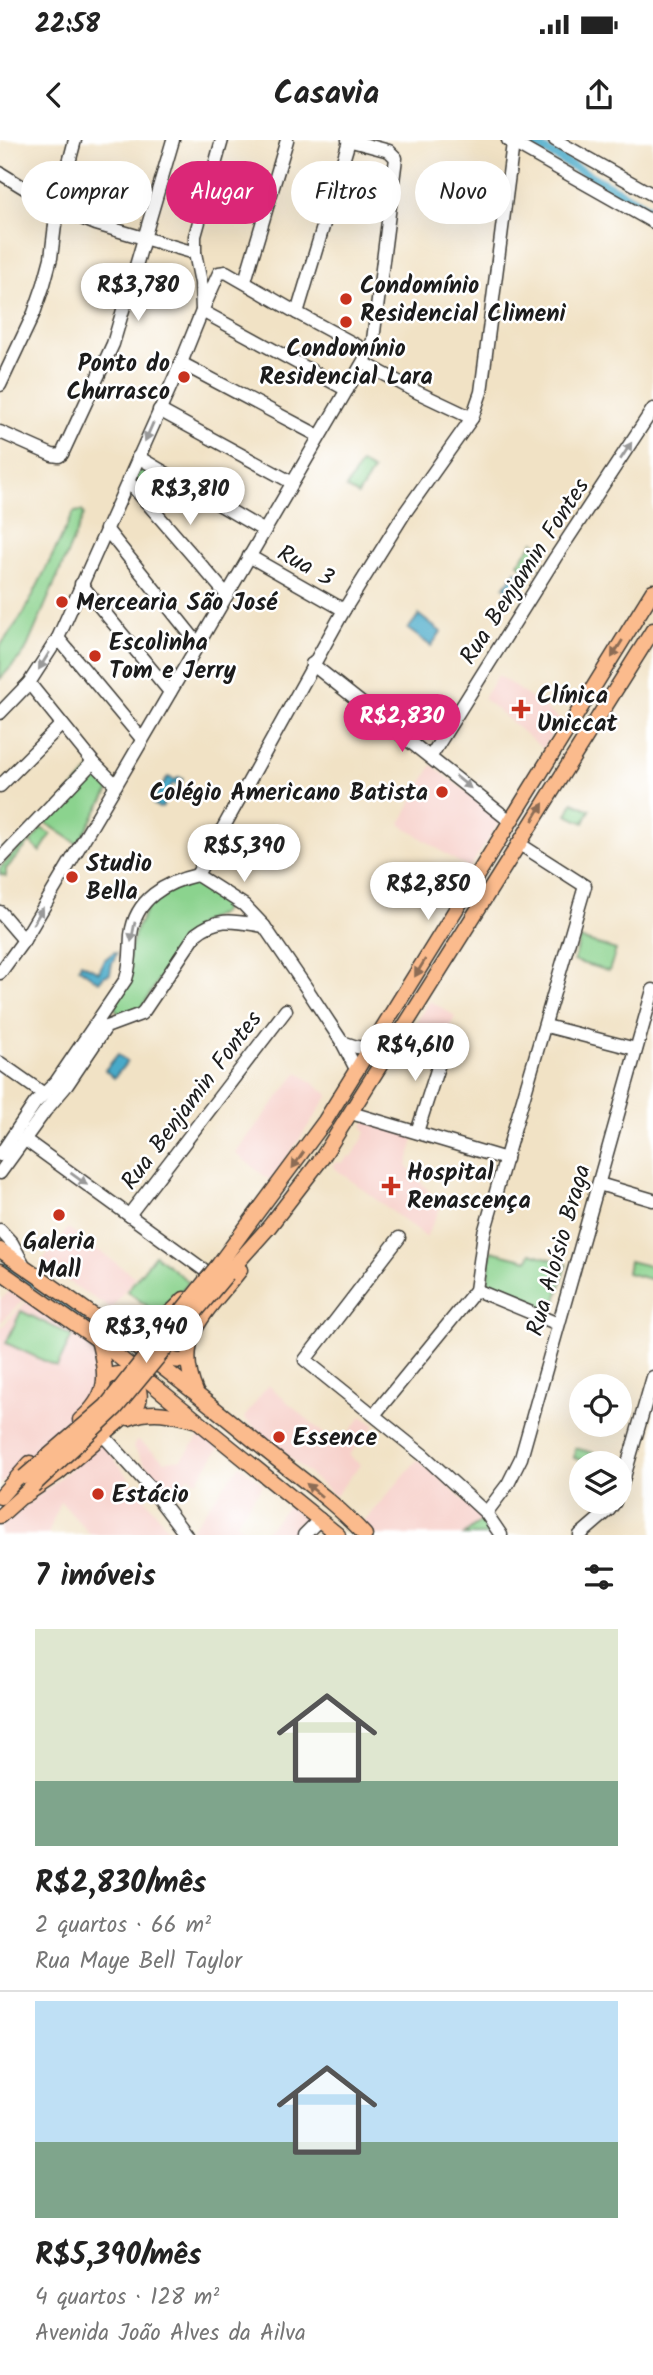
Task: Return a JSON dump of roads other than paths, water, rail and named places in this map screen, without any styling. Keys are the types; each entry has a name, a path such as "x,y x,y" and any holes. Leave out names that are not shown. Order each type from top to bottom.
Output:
{"main road":[{"path":"0,1516 27,1486 116,1409 325,1121 653,591"},
{"path":"197,1394 187,1361 193,1332 322,1158 653,629"},
{"path":"108,1326 147,1327 164,1320 269,1227"},
{"path":"0,1250 108,1326 197,1394 365,1535"},
{"path":"0,1271 97,1340 338,1535"},
{"path":"147,1327 149,1340 159,1353 173,1361 187,1361"},
{"path":"0,1497 25,1467 90,1411 102,1393 105,1379 97,1340"},
{"path":"0,1497 58,1473 137,1406 141,1394 139,1386 120,1374 110,1375 105,1379"},
{"path":"117,1422 141,1413 156,1412 201,1422"}],"street":[{"path":"69,161 75,140"},
{"path":"0,432 52,455 62,454 113,344 173,140"},
{"path":"201,311 201,283 195,253 198,225 222,140"},
{"path":"245,281 287,140"},
{"path":"0,973 23,940 116,785 291,482 367,357 373,340 397,158 389,151 349,140 297,313"},
{"path":"555,140 653,195"},
{"path":"0,1155 35,1103 56,1082 113,1002 129,972 132,932 137,915 163,886 197,875 344,610 404,514 472,418 481,392 511,141 653,222"},
{"path":"0,173 21,186"},
{"path":"0,385 34,313 44,284 51,258 55,224"},
{"path":"96,224 195,253"},
{"path":"0,713 29,683 58,638 219,273 226,272 245,281 367,357 417,392 472,418"},
{"path":"201,311 347,390"},
{"path":"181,363 318,436"},
{"name":"Rua Benjamin Fontes","path":"431,756 555,558 653,409"},
{"path":"159,410 291,482"},
{"path":"138,457 264,530"},
{"path":"128,481 226,595"},
{"path":"106,529 199,645"},
{"name":"Rua 3","path":"249,556 344,610"},
{"path":"81,584 170,692"},
{"path":"58,638 142,739"},
{"path":"312,664 510,821"},
{"path":"29,683 93,762 116,785"},
{"path":"0,786 62,724"},
{"path":"0,859 93,762"},
{"path":"374,1415 476,1290 484,1233 585,886 518,843"},
{"path":"197,875 222,889 251,911 264,926 341,1042 357,1071"},
{"path":"222,889 229,905 222,920"},
{"path":"0,912 23,940"},
{"path":"0,1173 67,1085 100,1034 114,1023 144,1011 196,934 204,927 222,920 264,926"},
{"name":"Rua Aloísio Braga","path":"486,1513 508,1484 521,1458 653,990"},
{"path":"113,1002 117,1014 127,1019"},
{"name":"Rua Benjamin Fontes","path":"129,1215 286,1010"},
{"path":"546,1026 636,1049"},
{"path":"341,1042 372,1048"},
{"path":"417,1132 445,1045"},
{"path":"0,1063 44,1094"},
{"path":"351,1113 506,1159"},
{"path":"24,1139 129,1215 218,1270"},
{"path":"599,1184 653,1200"},
{"path":"0,1230 12,1243 25,1267"},
{"path":"399,1238 305,1360 423,1455 486,1513 501,1535"},
{"path":"476,1290 558,1324"},
{"path":"632,1451 653,1377"},
{"path":"102,1434 148,1485 186,1535"},
{"path":"580,1535 604,1514"},
{"path":"304,1535 320,1519"}],"water":[{"path":"516,571 526,579 513,594 504,587"},
{"path":"419,615 441,632 431,646 408,629"},
{"path":"168,777 183,779 180,785 172,784 163,807 159,808 153,804 153,800"},
{"path":"114,952 117,953 110,974 99,982 79,968 81,963 99,972 104,960"},
{"path":"118,1054 127,1062 114,1078 105,1070"}],"waterway":[{"path":"526,140 653,211"},
{"path":"7,1265 93,1324"}],"place":[{"name":"Condomínio Residencial Climeni","path":"346,299"},
{"name":"Condomínio Residencial Lara","path":"346,322"},
{"name":"Ponto do Churrasco","path":"184,377"},
{"name":"Mercearia São José","path":"62,602"},
{"name":"Escolinha Tom e Jerry","path":"95,656"},
{"name":"Clínica Uniccat","path":"521,709"},
{"name":"Colégio Americano Batista","path":"442,792"},
{"name":"Studio Bella","path":"72,877"},
{"name":"Hospital Renascença","path":"391,1186"},
{"name":"Galeria Mall","path":"59,1215"},
{"name":"Essence","path":"279,1437"},
{"name":"Estácio","path":"98,1494"}]}
